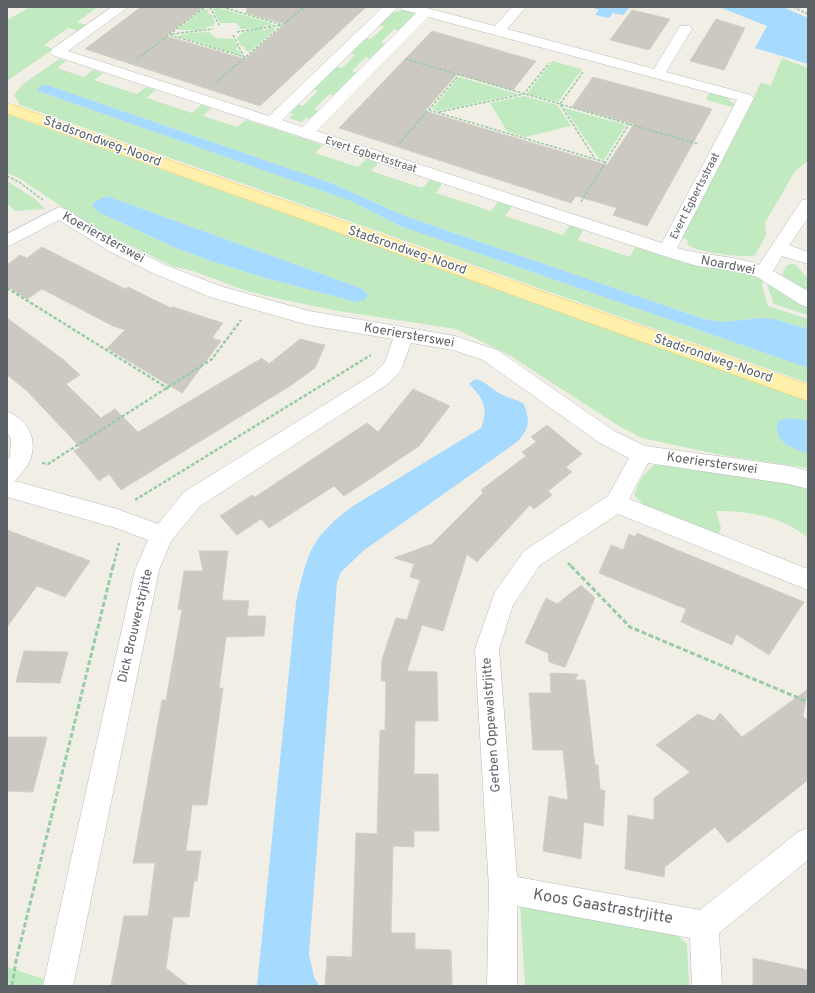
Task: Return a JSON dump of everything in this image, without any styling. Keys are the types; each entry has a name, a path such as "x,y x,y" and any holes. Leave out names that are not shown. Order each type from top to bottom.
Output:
{"main road":[{"name":"Stadsrondweg-Noord","path":"7,108 808,393"}],"street":[{"name":"Evert Egbertsstraat","path":"120,7 58,52 666,251 746,98 408,7"},
{"path":"271,122 391,7"},
{"path":"498,31 519,7"},
{"name":"Evert Egbertsstraat","path":"305,133 426,12"},
{"path":"658,74 685,29"},
{"path":"763,272 782,240 795,227 808,204"},
{"name":"Koeriersterswei","path":"7,241 59,213 86,231 159,269 217,292 316,320 455,344 490,355 607,437 642,454 789,475 808,480"},
{"path":"778,248 808,258"},
{"name":"Noardwei","path":"666,251 697,260 744,266 763,272 808,300"},
{"name":"Dick Brouwerstrjitte","path":"58,986 147,570 162,535 192,499 381,379 394,365 404,335"},
{"path":"7,420 22,435 20,459 7,476"},
{"name":"Gerben Oppewalstrjitte","path":"502,986 503,889 487,650 503,600 532,558 616,503 642,454"},
{"path":"7,488 120,520 162,535"},
{"path":"616,503 808,580"},
{"path":"707,986 704,926 808,842"},
{"name":"Koos Gaastrastrjitte","path":"503,889 704,926"}],"path":[{"path":"120,73 205,7"},
{"path":"210,7 219,25"},
{"path":"222,7 283,25"},
{"path":"198,98 304,7"},
{"path":"793,7 808,14"},
{"path":"237,32 283,25"},
{"path":"169,34 213,29"},
{"path":"169,34 245,57"},
{"path":"233,35 245,57"},
{"path":"384,53 718,150"},
{"path":"438,112 524,94 551,59"},
{"path":"560,104 586,68"},
{"path":"385,159 459,75"},
{"path":"560,104 596,160"},
{"path":"429,110 605,162"},
{"path":"570,219 629,124"},
{"path":"7,176 19,182 59,213"},
{"path":"7,288 169,389"},
{"path":"20,459 48,464 169,389 212,359 253,303"},
{"path":"12,986 18,953 124,508 404,335"},
{"path":"551,545 630,627 808,702"}],"green space":[{"path":"30,7 98,7 77,22 86,25 78,31 68,28 44,45 53,49 7,81 7,20"},
{"path":"216,7 274,24 269,26 265,25 262,28 241,29 236,23 220,23 214,13 216,11 212,10"},
{"path":"204,9 209,10 207,13 212,15 215,23 214,25 200,30 177,30"},
{"path":"403,10 413,13 414,15 399,31 394,29 381,42 386,44 371,59 366,57 352,71 357,73 334,96 329,94 314,109 319,111 311,119 306,118 301,122 289,118 294,114 289,112 297,104 303,106 318,91 313,89 336,67 342,68 355,55 351,53 366,38 371,39 384,27 379,25 392,13"},
{"path":"271,27 276,29 249,52 244,49 246,47 241,46 237,38 246,31 258,29 266,30"},
{"path":"209,32 216,38 233,39 238,47 236,50 241,51 240,55 177,36 189,33"},
{"path":"782,58 808,68 808,161 795,171 765,223 766,235 755,255 742,256 720,254 699,250 692,247 687,244 688,240 682,238 761,83 771,85"},
{"path":"59,59 66,61 57,68 84,77 93,70 103,73 94,80 137,94 146,87 156,90 147,98 192,113 201,105 211,108 203,116 237,127 246,120 323,145 315,153 358,167 366,159 378,163 371,171 422,188 430,180 442,184 436,193 491,211 498,202 512,206 505,216 563,235 570,225 583,230 578,240 630,257 635,247 690,264 746,273 763,279 762,286 768,306 808,319 808,329 774,319 761,318 723,322 704,319 405,216 331,183 47,85 37,89 38,91 352,201 400,226 808,368 808,383 20,105 14,95 22,85"},
{"path":"552,61 582,69 558,102 527,94"},
{"path":"459,77 518,94 438,111 432,109"},
{"path":"710,93 726,97 734,104 733,107 706,100"},
{"path":"524,96 557,105 571,126 525,137 507,131 490,103"},
{"path":"564,108 626,125 604,160 599,159"},
{"path":"7,114 808,401 808,420 786,418 788,446 808,453 808,468 721,455 642,438 619,426 509,355 456,329 338,311 284,300 247,291 193,271 172,266 94,228 19,178 7,173","holes":["107,196 363,289 368,295 356,302 265,278 176,248 100,213"]},
{"path":"7,181 35,199 45,209 15,211 7,203"},
{"path":"795,264 808,279 808,292 782,275 786,266"},
{"path":"769,282 808,306 808,315 774,304 768,288"},
{"path":"661,461 808,486 808,538 787,524 764,516 740,512 716,511 721,528 718,535 644,505 634,495 647,471"},
{"path":"520,904 677,935 687,944 689,986 525,986"},
{"path":"7,967 44,979 42,986 7,986"}],"water":[{"path":"591,7 630,7 623,15 613,13 609,18 595,15 599,10"},
{"path":"719,7 783,7 808,18 808,64 755,48 767,26"},
{"path":"43,85 47,85 331,183 405,216 704,319 723,322 761,318 774,319 808,329 808,368 400,226 351,201 38,91 37,89"},
{"path":"107,196 363,289 368,295 365,300 356,302 265,278 176,248 100,213 94,208 93,203"},
{"path":"475,379 483,382 499,393 524,404 528,420 527,429 517,442 363,551 341,572 337,582 309,954 314,977 319,986 257,986 296,603 308,558 319,537 328,527 353,506 481,428 484,415 483,404 478,394 469,384"},
{"path":"786,418 808,420 808,453 795,449 781,439 777,428 778,421"}],"building":[{"path":"141,7 203,7 166,36 245,59 286,24 246,13 247,7 366,7 260,106 85,49"},
{"path":"632,10 670,19 649,50 610,40"},
{"path":"716,19 745,28 724,70 690,61"},
{"path":"432,31 536,61 513,90 457,74 425,111 607,165 634,124 572,107 593,77 712,109 647,226 613,215 617,208 576,196 571,203 339,128"},
{"path":"42,247 125,289 128,287 171,308 173,307 223,323 212,338 221,341 182,393 107,348 125,330 113,326 42,289 27,299 7,286 7,265 20,255 27,258"},
{"path":"7,318 64,360 80,375 66,384 101,418 115,409 138,432 262,358 269,364 300,339 325,345 315,368 290,386 121,490 109,474 99,481 74,451 80,447 27,391 7,375"},
{"path":"413,389 450,406 419,446 361,485 344,496 334,486 269,528 261,519 237,535 220,516 252,495 255,497 367,423 378,432"},
{"path":"547,425 582,454 566,467 572,472 548,491 552,495 534,509 530,505 477,562 467,554 443,631 422,625 407,671 437,672 438,721 415,721 414,774 438,774 439,831 414,831 414,847 393,846 391,933 415,933 415,949 451,950 452,986 325,986 327,956 352,957 356,833 377,834 380,730 385,730 386,681 381,681 382,659 396,618 407,620 420,580 410,577 414,564 394,558 432,544 483,493 481,490 526,456 522,452 536,442 531,437"},
{"path":"7,530 90,561 65,597 37,586 7,627"},
{"path":"637,533 804,602 769,655 736,634 732,645 681,622 686,609 599,573 611,545 623,550 629,534 635,537"},
{"path":"199,551 228,551 222,600 249,601 247,616 266,616 264,636 226,637 219,688 223,688 207,805 192,805 186,851 201,851 197,881 194,881 189,917 173,917 166,968 189,986 111,986 124,916 148,916 155,863 133,863 162,700 166,700 182,610 178,609 184,571 203,571"},
{"path":"581,585 595,598 565,667 549,662 548,653 525,643 546,598 557,604"},
{"path":"24,651 68,652 60,683 16,682"},
{"path":"550,673 578,674 575,680 585,680 595,765 598,765 600,789 605,791 603,826 584,822 581,859 543,851 549,796 568,800 563,750 533,750 529,693 551,693"},
{"path":"808,689 803,716 808,721 808,780 728,843 715,827 665,867 664,877 625,869 628,815 654,820 654,798 690,772 656,745 698,714 714,721 720,713 742,737"},
{"path":"7,737 47,737 33,792 7,791"},
{"path":"753,958 808,970 808,986 753,986"}]}
